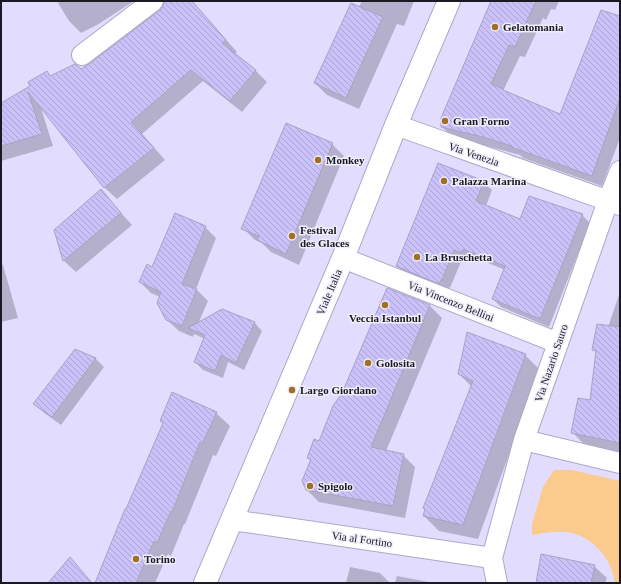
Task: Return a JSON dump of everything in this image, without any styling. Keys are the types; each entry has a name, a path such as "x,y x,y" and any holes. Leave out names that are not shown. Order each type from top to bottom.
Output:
{"street":[{"path":"82,55 153,1"},
{"name":"Viale Italia","path":"205,583 343,258 396,125 450,1"},
{"name":"Via Venezia","path":"396,125 614,203"},
{"name":"Via Nazario Sauro","path":"492,558 524,440 558,343 614,203 620,171"},
{"name":"Via Vincenzo Bellini","path":"343,258 558,343"},
{"path":"524,440 620,463"},
{"name":"Via al Fortino","path":"232,520 492,558"},
{"path":"492,558 497,583"}],"shaded area":[{"path":"554,470 572,470 620,481 620,583 615,583 610,565 605,556 591,542 583,537 565,532 548,532 532,535 532,524 543,487"}],"building":[{"path":"164,1 192,1 226,40 222,43 256,70 230,101 191,70 131,122 154,148 104,188 28,92 42,134 1,146 1,103 30,86 28,82 47,71 50,76 75,64 81,69 89,64 160,10"},
{"path":"491,1 536,1 515,47 509,45 491,84 560,114 601,10 620,16 620,98 592,176 511,147 512,146 441,127 441,118"},
{"path":"351,3 383,17 346,98 314,83"},
{"path":"286,123 333,143 286,254 257,240 259,236 241,229"},
{"path":"438,163 484,181 476,201 520,219 529,196 583,214 540,319 492,299 505,266 463,249 462,253 454,250 439,284 396,266"},
{"path":"101,189 121,213 63,261 54,230"},
{"path":"175,213 206,226 182,284 197,289 182,326 166,320 157,303 161,292 139,282 147,264 152,267"},
{"path":"387,288 430,305 371,447 404,454 393,506 306,490 302,481 311,459 307,458 314,439 319,441 333,406 342,393"},
{"path":"222,309 255,322 236,363 221,355 215,371 194,362 205,335 188,328"},
{"path":"597,324 620,327 620,443 571,433 578,398 590,400 596,351 592,350"},
{"path":"467,332 526,354 463,525 423,516 425,509 423,508 473,381 458,374"},
{"path":"75,349 96,358 52,417 33,404"},
{"path":"172,392 217,412 202,444 200,442 172,512 171,511 157,543 154,541 136,583 95,583 125,509 163,423 160,421"},
{"path":"541,554 595,565 591,583 536,583"},
{"path":"70,557 92,583 48,583"}],"place":[{"name":"Gelatomania","path":"495,27"},
{"name":"Gran Forno","path":"445,121"},
{"name":"Monkey","path":"318,160"},
{"name":"Palazza Marina","path":"444,181"},
{"name":"Festival des Glaces","path":"292,236"},
{"name":"La Bruschetta","path":"417,257"},
{"name":"Veccia Istanbul","path":"385,305"},
{"name":"Golosita","path":"368,363"},
{"name":"Largo Giordano","path":"292,390"},
{"name":"Spigolo","path":"310,486"},
{"name":"Torino","path":"136,559"}]}
